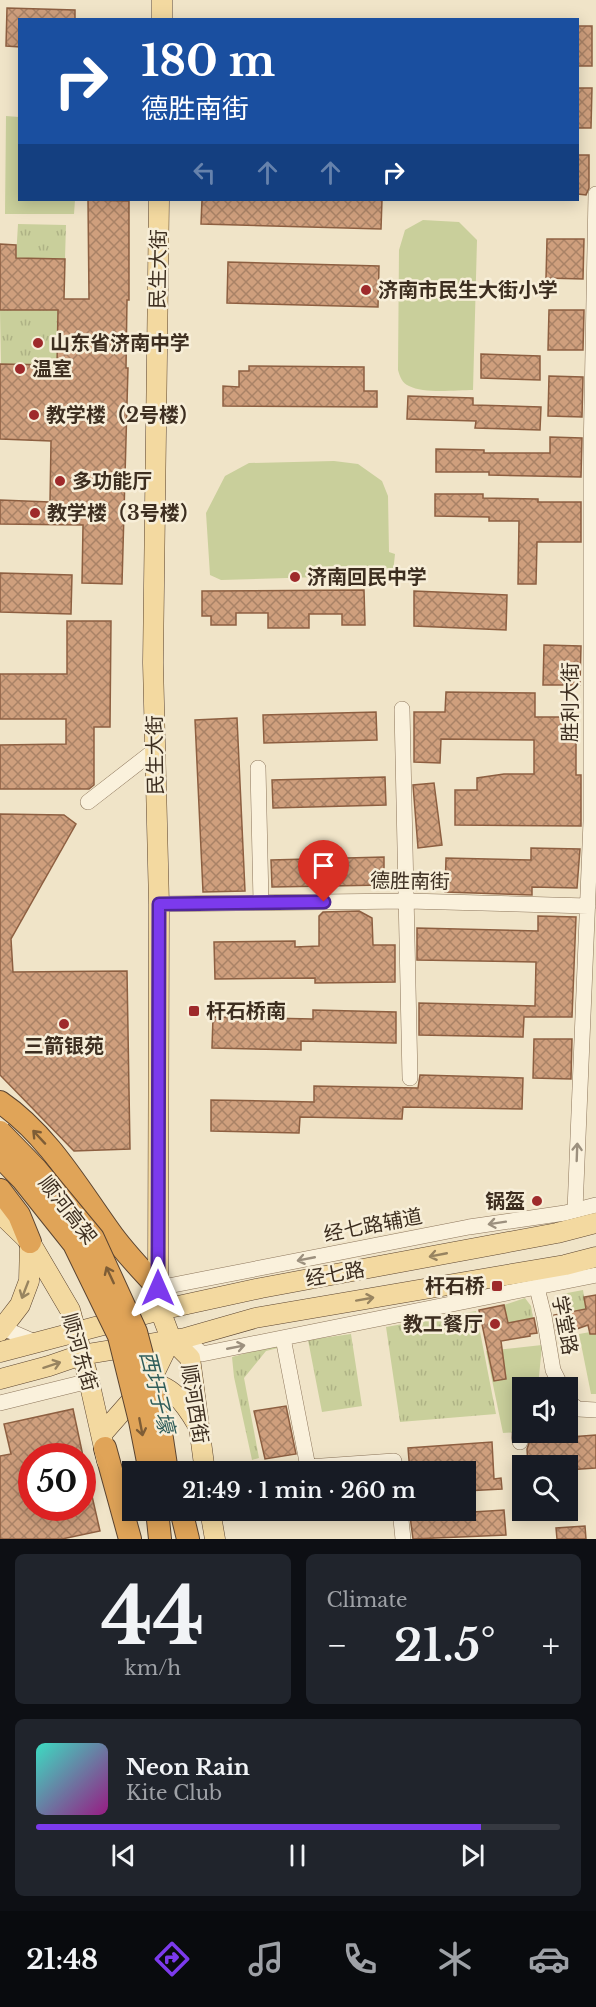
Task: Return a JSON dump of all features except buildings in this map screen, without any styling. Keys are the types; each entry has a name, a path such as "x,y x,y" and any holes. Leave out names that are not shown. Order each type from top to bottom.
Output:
{"highway":[{"path":"0,1102 39,1137 73,1178 112,1234 154,1304"},
{"name":"顺河高架","path":"0,1132 36,1169 93,1238 136,1332 159,1419 165,1461"},
{"name":"顺河高架","path":"0,1156 23,1180 74,1244 119,1336 148,1461"},
{"path":"0,1190 20,1215 30,1242"},
{"path":"159,1419 169,1461"},
{"path":"104,1441 130,1539"},
{"path":"158,1521 160,1539"},
{"path":"175,1521 178,1539"},
{"path":"184,1521 188,1539"}],"main road":[{"path":"162,0 162,18"},
{"name":"民生大街","path":"154,1304 159,904 153,663 159,201"},
{"name":"顺河东街","path":"0,1213 30,1242 70,1310 84,1329 81,1355 104,1441 120,1539"},
{"name":"经七路","path":"0,1352 84,1329 154,1304 261,1288 557,1233 596,1223"},
{"path":"1,1330 20,1305 29,1281 30,1242"},
{"name":"经七路","path":"0,1379 81,1355 171,1340 255,1318 565,1265 596,1257"},
{"name":"顺河西街","path":"154,1304 171,1340 190,1358 204,1461"},
{"path":"104,1441 125,1408 159,1365 171,1340"},
{"path":"146,1383 156,1383 168,1389 185,1404 200,1429"},
{"path":"212,1521 215,1539"}],"street":[{"name":"胜利大街","path":"575,1210 593,821 596,194"},
{"path":"402,709 408,901 410,1078"},
{"path":"88,802 155,750"},
{"path":"258,768 261,902"},
{"name":"德胜南街","path":"159,904 408,901 588,906"},
{"name":"经七路辅道","path":"154,1304 469,1227 596,1205"},
{"path":"171,1340 202,1354 596,1275"},
{"name":"学堂路","path":"537,1288 553,1370 556,1377"},
{"path":"1,1330 35,1342"},
{"path":"283,1338 307,1461"},
{"name":"学堂路","path":"551,1377 553,1370"},
{"path":"0,1403 89,1381"},
{"path":"578,1409 596,1410"},
{"path":"401,1521 403,1539"}],"green space":[{"path":"6,116 18,117 18,201 75,201 74,214 5,214"},
{"path":"423,220 459,222 477,240 473,390 431,391 415,388 405,383 398,370 399,250 405,230"},
{"path":"18,224 66,225 65,259 16,258"},
{"path":"0,310 58,310 57,366 1,364"},
{"path":"334,461 358,464 382,481 388,496 389,552 395,554 393,573 221,580 210,575 206,513 225,476 249,463"},
{"path":"583,1290 586,1309 561,1313 558,1300 562,1294"},
{"path":"525,1298 531,1306 533,1318 508,1323 504,1305"},
{"path":"476,1311 496,1414 400,1422 386,1327"},
{"path":"596,1331 596,1394 591,1394 579,1334"},
{"path":"351,1334 362,1406 322,1412 308,1340"},
{"path":"277,1345 278,1348 266,1351 244,1378 259,1458 252,1460 234,1377 232,1357"},
{"path":"542,1345 539,1377 512,1377 512,1432 503,1433 486,1351"}],"place":[{"name":"济南市民生大街小学","path":"366,290"},
{"name":"山东省济南中学","path":"38,343"},
{"name":"温室","path":"20,369"},
{"name":"教学楼（2号楼）","path":"34,415"},
{"name":"多功能厅","path":"60,481"},
{"name":"教学楼（3号楼）","path":"35,513"},
{"name":"济南回民中学","path":"295,577"},
{"name":"杆石桥南","path":"194,1011"},
{"name":"三箭银苑","path":"64,1024"},
{"name":"锅盔","path":"537,1201"},
{"name":"杆石桥","path":"497,1286"},
{"name":"教工餐厅","path":"495,1324"}],"route":[{"path":"158,1288 159,904 324,902"}],"water label":[{"name":"西圩子壕","path":"157,1392"}]}
